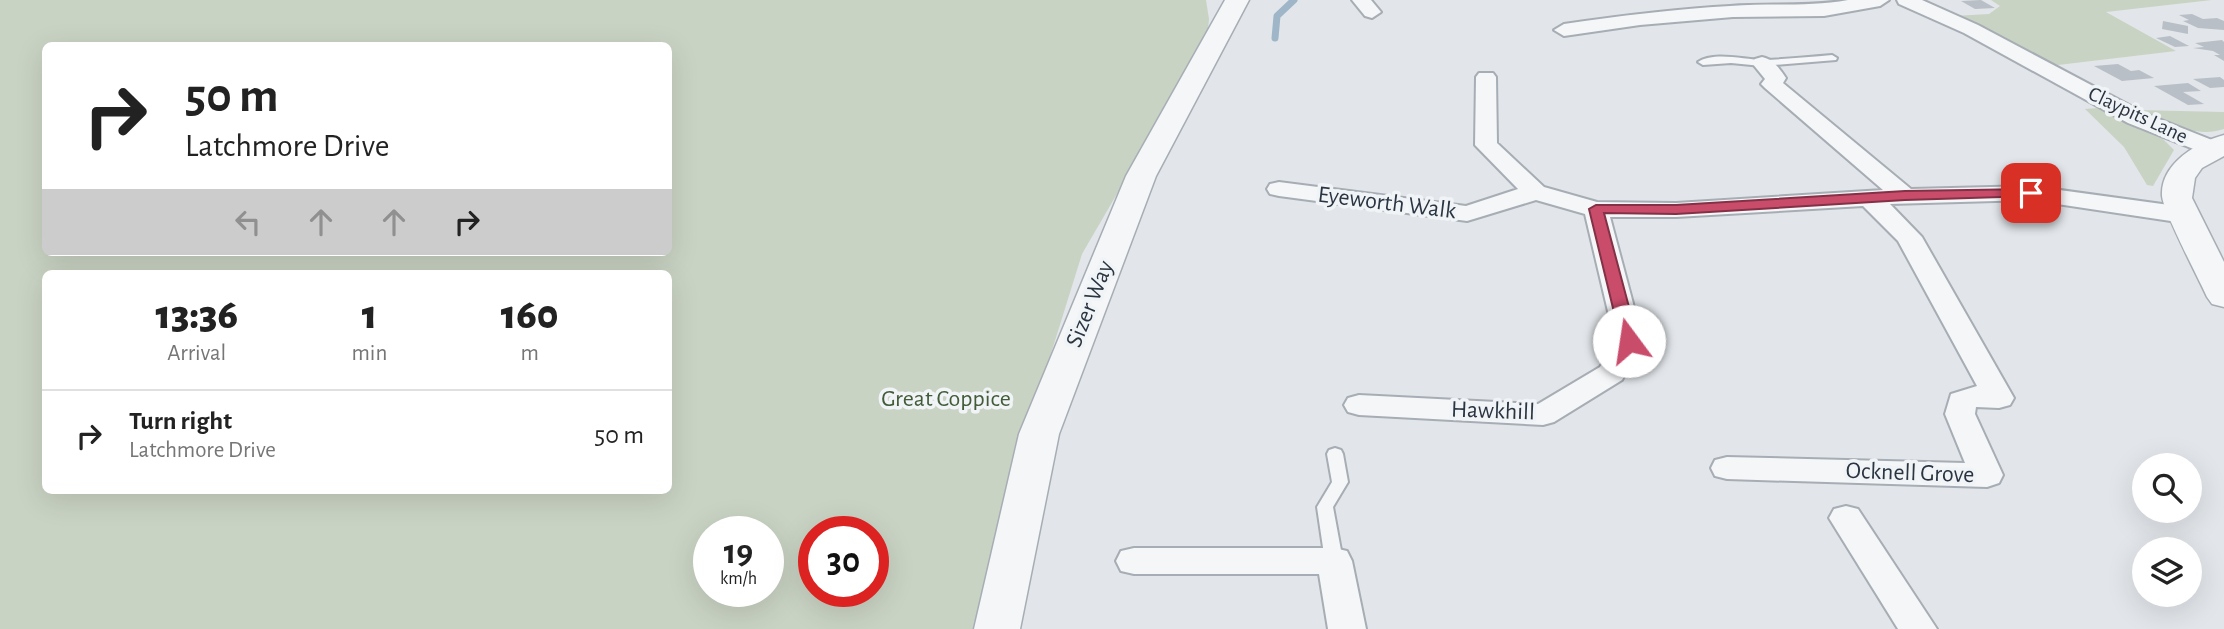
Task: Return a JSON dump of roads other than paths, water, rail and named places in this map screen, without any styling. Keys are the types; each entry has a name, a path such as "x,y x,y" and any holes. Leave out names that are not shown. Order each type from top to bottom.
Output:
{"street":[{"name":"Sizer Way","path":"997,629 1039,434 1141,176 1237,0"},
{"path":"1564,30 1733,10 1824,10 1880,0"},
{"name":"Claypits Lane","path":"1906,0 1971,29 2136,118 2219,147"},
{"path":"1762,63 1776,78 1772,84 1905,195"},
{"path":"1486,77 1486,145 1535,192 1596,209 1676,209 1905,195 2031,193 2184,215"},
{"name":"Claypits Lane","path":"2219,147 2192,162 2180,177 2177,198 2224,297"},
{"name":"Eyeworth Walk","path":"1279,190 1467,214 1535,192"},
{"name":"Ocknell Grove","path":"1727,468 1987,475 1960,414 1962,401 1976,396 1999,398 1909,237 1869,198"},
{"name":"Hawkhill","path":"1359,405 1543,415 1611,373 1629,341 1596,209"},
{"path":"1846,518 1918,629"},
{"path":"1134,561 1334,561 1347,629"}],"lane":[{"path":"1703,62 1731,60 1762,63 1832,58"},
{"path":"1334,561 1325,507 1340,482 1335,454"}],"waterway":[{"path":"1275,38 1277,16 1294,0"}],"park label":[{"name":"Great Coppice","path":"946,399"}]}
